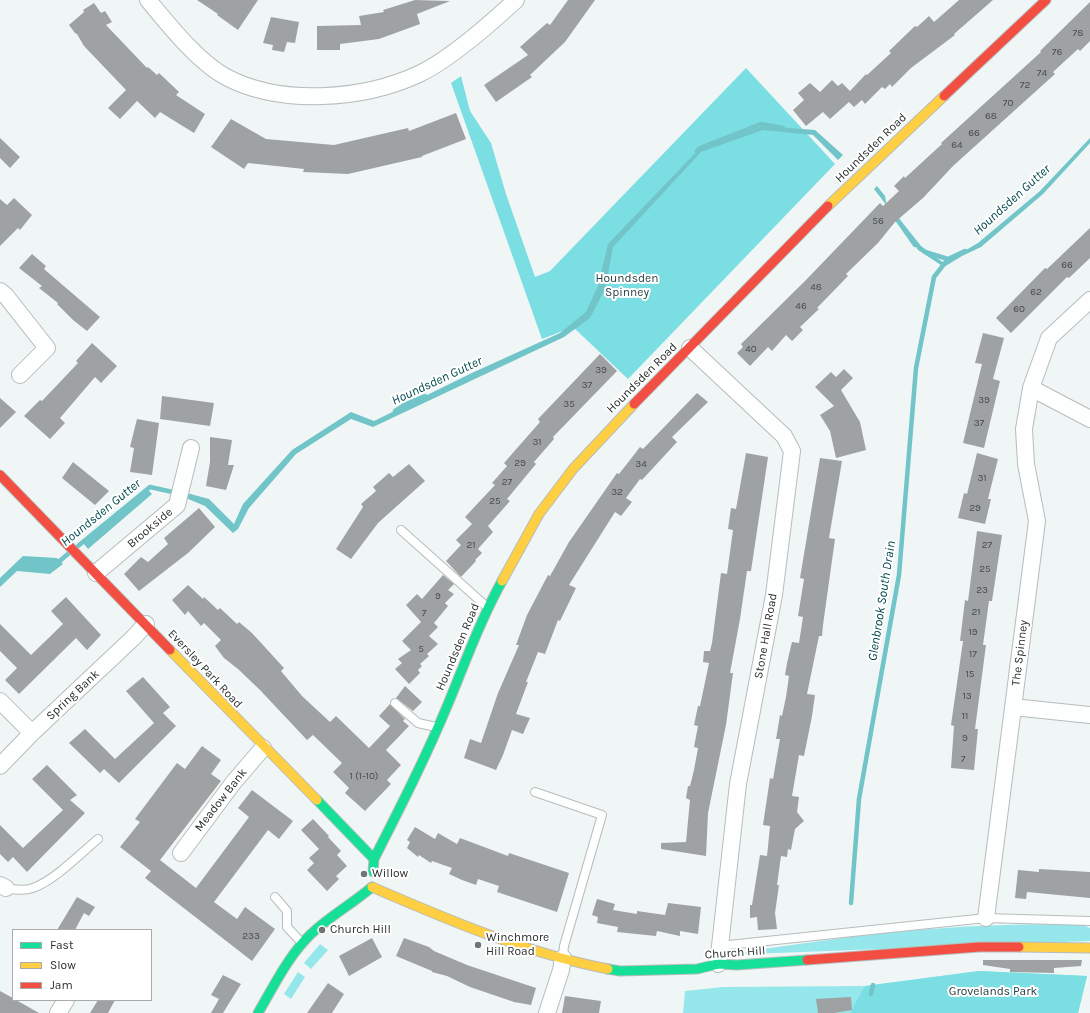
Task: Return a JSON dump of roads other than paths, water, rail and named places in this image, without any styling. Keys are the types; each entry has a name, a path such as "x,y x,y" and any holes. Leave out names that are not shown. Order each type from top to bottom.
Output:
{"street":[{"path":"148,0 207,64 225,76 251,88 286,96 358,93 391,84 420,73 449,55 516,0"},
{"name":"Houndsden Road","path":"374,859 402,804 437,727 487,608 539,514 573,469 613,425 848,187 1046,0"},
{"path":"0,291 6,296 47,348 20,375"},
{"name":"The Spinney","path":"986,918 1037,521 1026,464 1024,429 1031,388 1049,338 1090,300"},
{"name":"Stone Hall Road","path":"690,348 784,436 792,451 774,595 738,784 726,904 719,946 718,964"},
{"path":"1031,388 1090,419"},
{"name":"Brookside","path":"96,573 177,505 191,448"},
{"name":"Eversley Park Road","path":"0,476 374,859"},
{"name":"Spring Bank","path":"0,766 32,733 146,624"},
{"path":"0,701 32,733"},
{"path":"1013,707 1090,715"},
{"name":"Meadow Bank","path":"181,853 233,783 264,748"},
{"path":"258,1013 285,965 303,943 328,920 355,902 372,887 374,859"},
{"name":"Church Hill","path":"372,887 449,920 525,947 563,958 620,971 697,969 718,964 737,966 979,948 1090,948"},
{"path":"547,1013 563,958"},
{"path":"58,1013 65,1001"}],"lane":[{"path":"401,530 487,608"},
{"path":"396,703 418,723 437,727"},
{"path":"535,792 602,815 564,946 563,958"},
{"path":"3,886 19,891 33,888 44,883 98,839"},
{"path":"275,897 287,911 287,927 303,943"},
{"path":"719,946 986,918 1090,921"}],"waterway":[{"name":"Houndsden Gutter","path":"697,151 700,148 761,124 783,128"},
{"name":"Houndsden Gutter","path":"894,215 915,245"},
{"name":"Glenbrook South Drain","path":"851,903 859,799 899,575 916,368 934,277 948,259 965,251"},
{"name":"Houndsden Gutter","path":"925,252 948,259"},
{"name":"Houndsden Gutter","path":"395,411 406,404 425,396"},
{"name":"Houndsden Gutter","path":"78,546 150,487 177,493"},
{"name":"Houndsden Gutter","path":"55,565 69,553"},
{"name":"Glenbrook South Drain","path":"871,994 873,985"}],"place":[{"name":"Willow","path":"364,874"},
{"name":"Church Hill","path":"322,930"},
{"name":"Winchmore Hill Road","path":"478,945"}],"park label":[{"name":"Houndsden Spinney","path":"627,286"},
{"name":"Grovelands Park","path":"993,992"}]}
